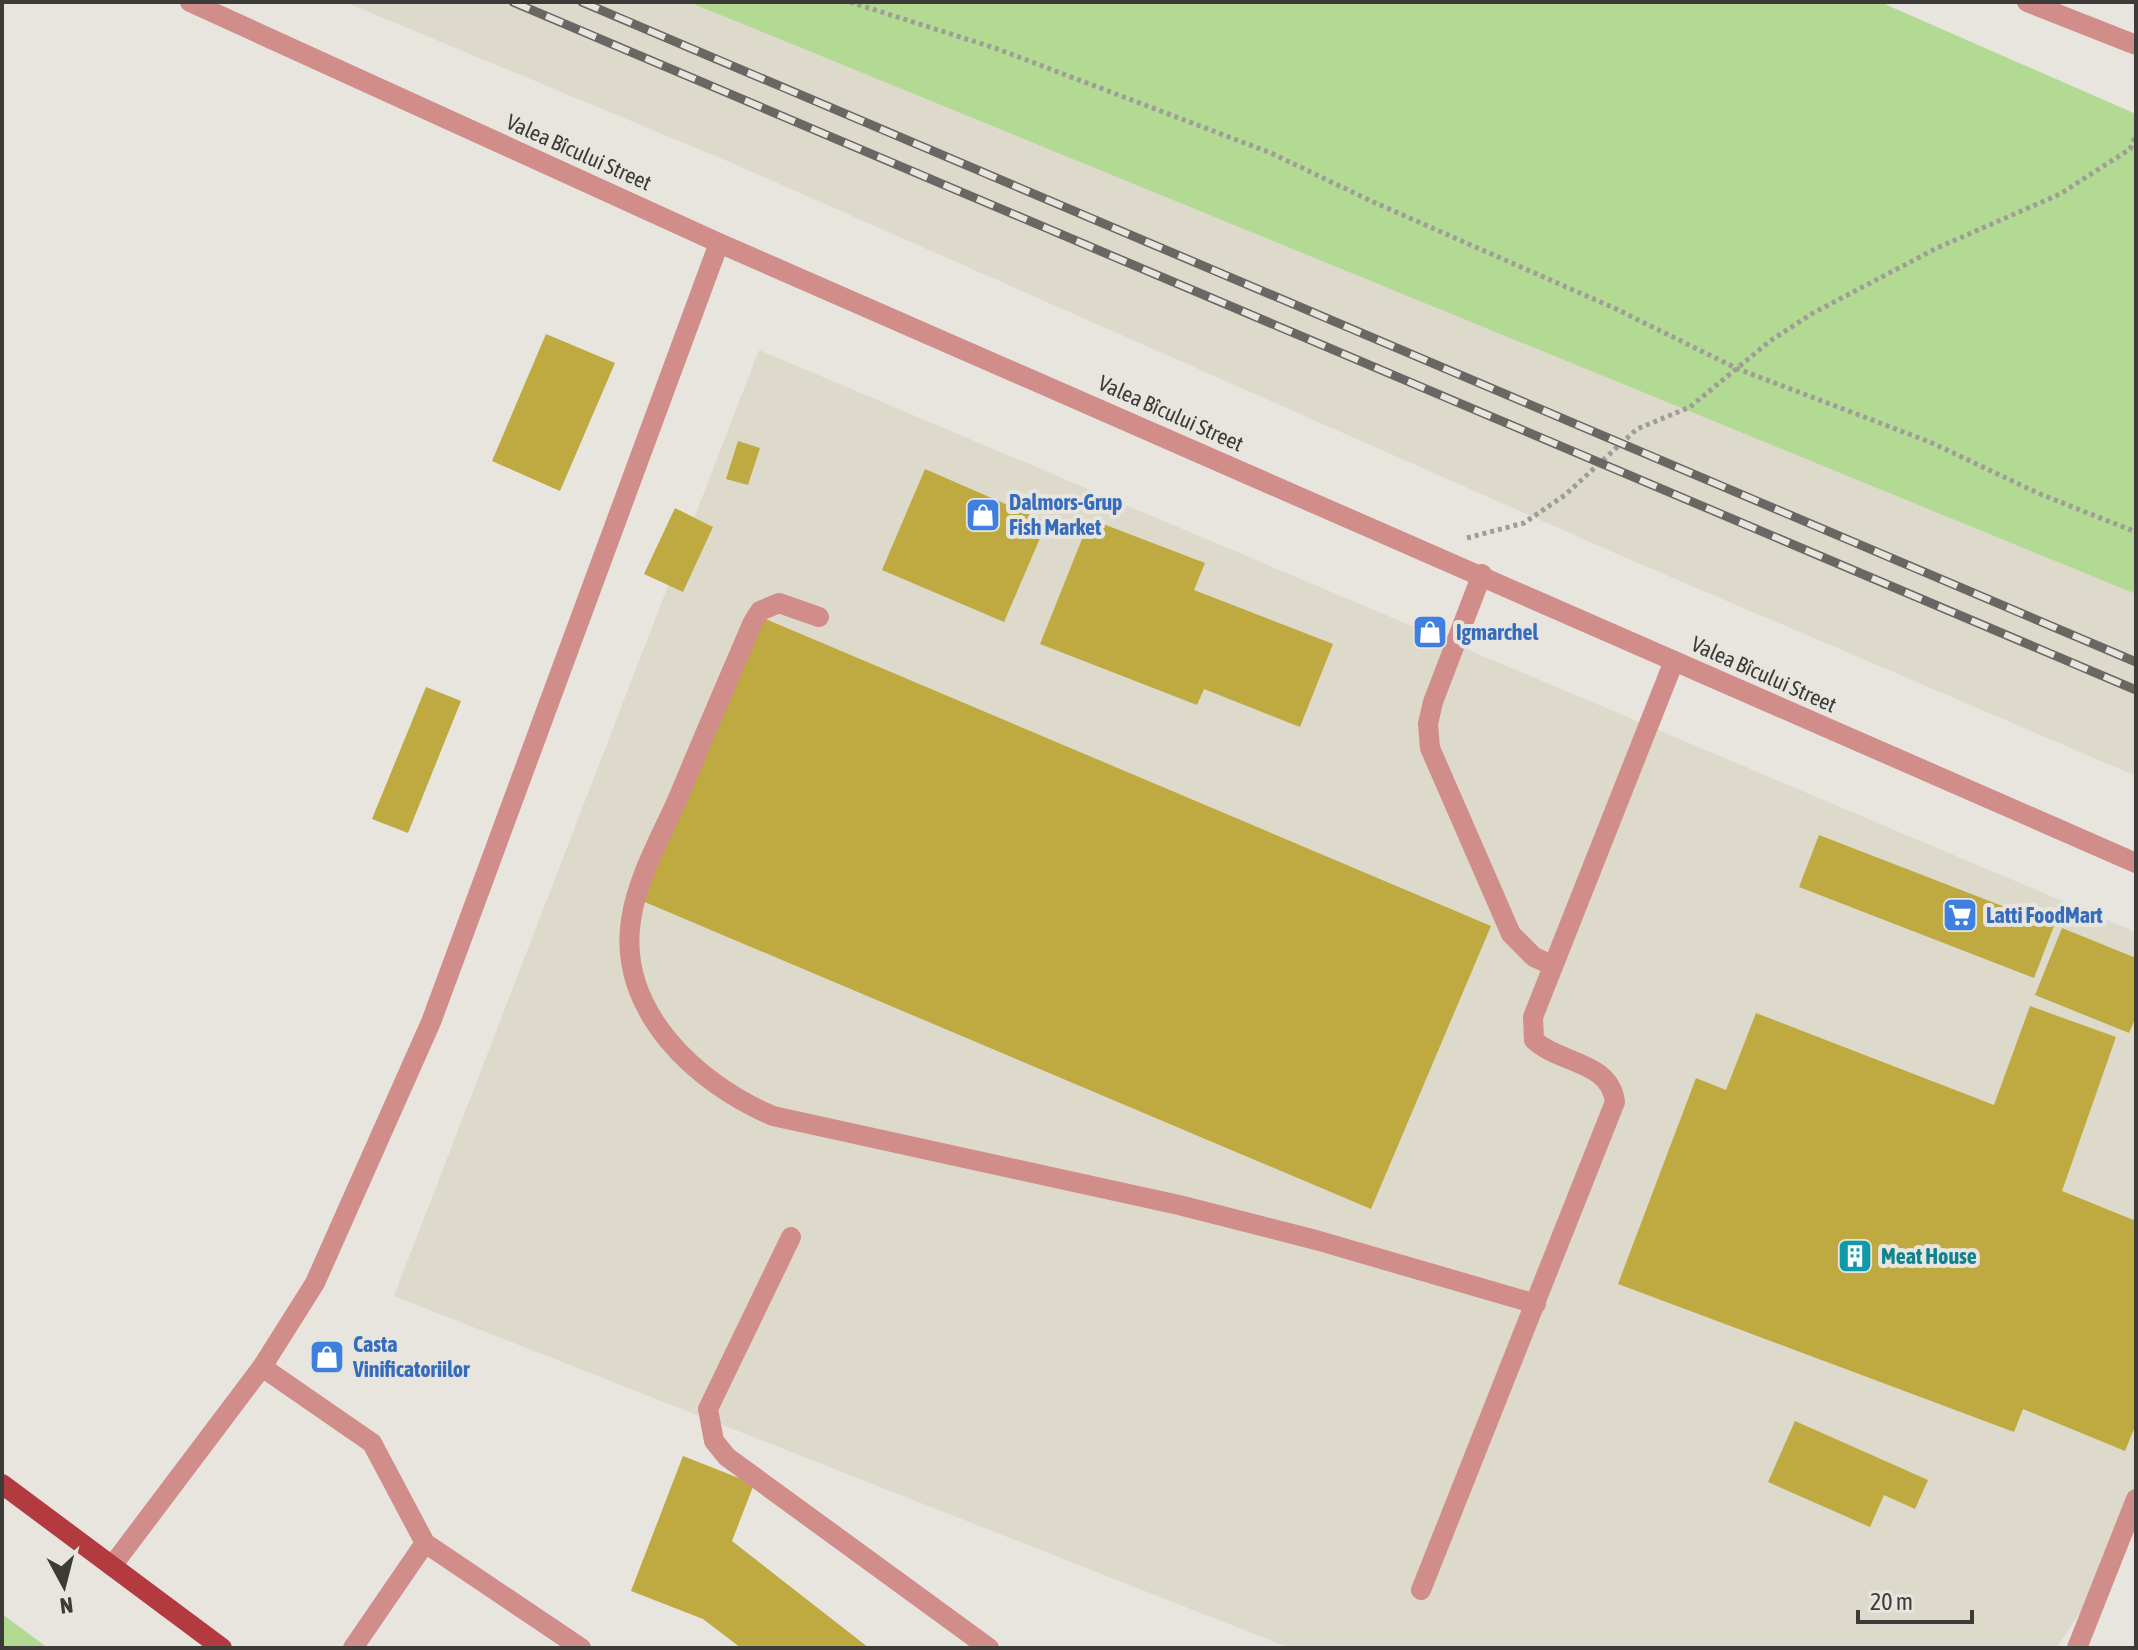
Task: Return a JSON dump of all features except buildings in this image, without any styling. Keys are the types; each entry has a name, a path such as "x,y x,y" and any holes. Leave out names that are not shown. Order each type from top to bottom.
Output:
{"main road":[{"path":"2,1484 222,1648"}],"street":[{"name":"Valea Bîcului Street","path":"190,2 719,243 1482,574 2136,863"},
{"path":"2027,2 2136,45"},
{"path":"112,1566 262,1367 315,1283 431,1022 719,243"},
{"path":"1482,574 1433,702 1428,724 1430,748 1511,934 1534,957 1552,965"},
{"path":"819,617 779,603 760,611 637,894 628,946 638,997 665,1037 699,1071 736,1101 773,1116 1179,1205 1316,1240 1536,1304"},
{"path":"1421,1590 1615,1102 1614,1089 1602,1073 1549,1051 1534,1040 1533,1017 1674,661"},
{"path":"791,1237 708,1409 714,1441 727,1457 989,1648"},
{"path":"262,1367 372,1443 425,1543 581,1648"},
{"path":"2077,1648 2136,1499"},
{"path":"353,1648 425,1543"}],"path":[{"path":"850,2 995,48 1271,153 1371,201 1614,308 1738,369 1930,442 2065,505 2136,532"},
{"path":"1424,550 1524,523 1565,495 1637,429 1690,407 1813,313 1937,248 2060,194 2130,149 2136,135"}],"shaded area":[{"path":"345,2 793,2 2136,560 2136,776 1624,557 732,163"},
{"path":"759,350 2136,932 2136,1530 2056,1648 1290,1648 394,1296"}],"green space":[{"path":"689,2 1880,2 2136,114 2136,594"},
{"path":"2,1614 48,1648 2,1648"}],"railway":[{"path":"513,2 2136,690"},
{"path":"582,2 2136,662"}],"place":[{"name":"Dalmors-Grup Fish Market","path":"983,515"},
{"name":"Igmarchel","path":"1430,632"},
{"name":"Latti FoodMart","path":"1960,915"},
{"name":"Meat House","path":"1855,1256"},
{"name":"Casta Vinificatoriilor","path":"327,1357"}]}
